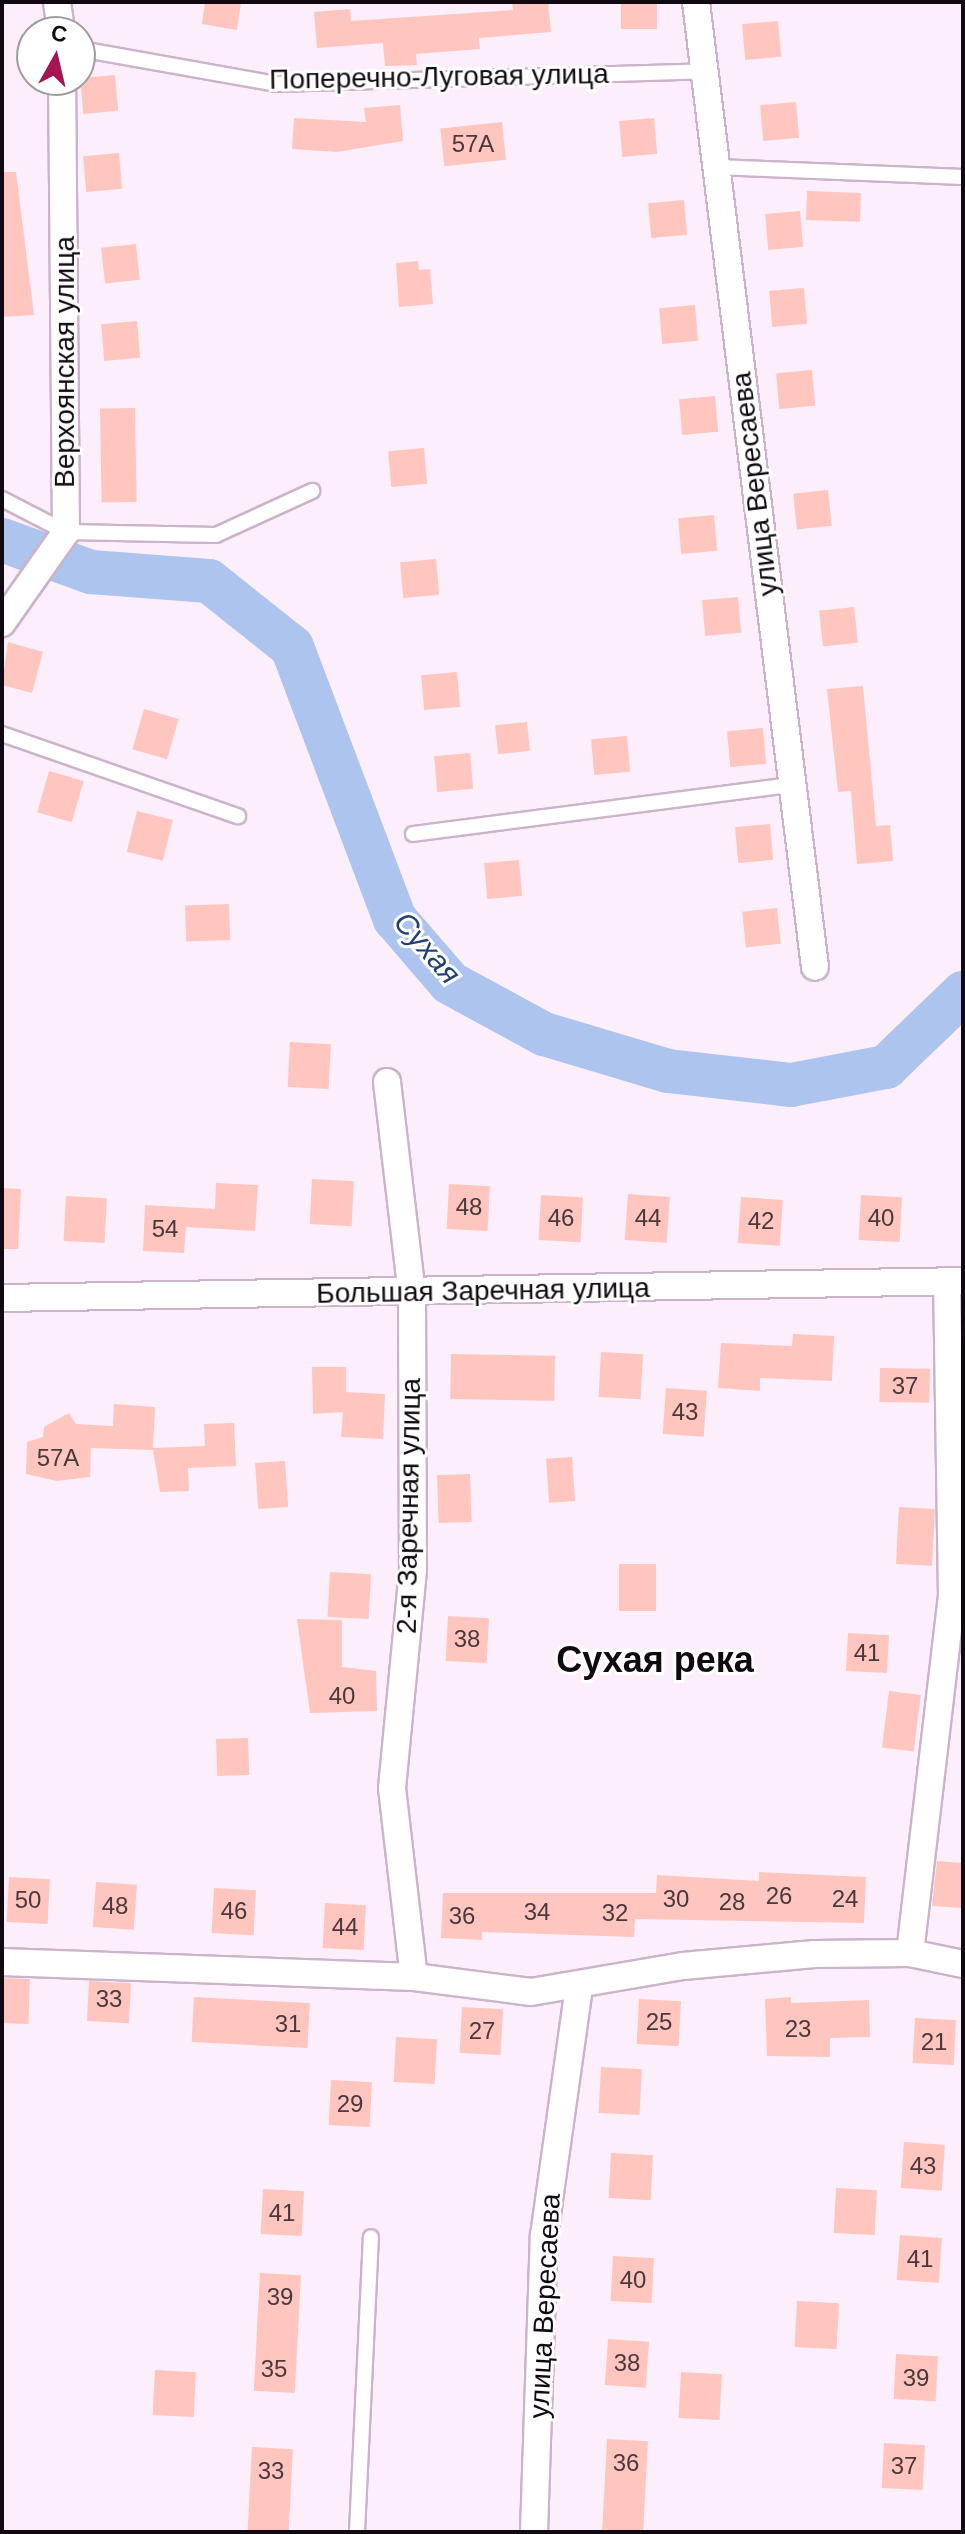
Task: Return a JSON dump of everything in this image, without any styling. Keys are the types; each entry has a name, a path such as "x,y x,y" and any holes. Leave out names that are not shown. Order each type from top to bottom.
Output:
{"street":[{"name":"улица Вересаева","path":"696,2 815,967"},
{"name":"Верхоянская улица","path":"62,96 66,532"},
{"path":"8,616 66,532"},
{"name":"2-я Заречная улица","path":"387,1082 412,1294 413,1570 392,1788 414,1977"},
{"path":"910,1953 952,1595 955,1281"},
{"name":"Большая Заречная улица","path":"2,1298 412,1294 955,1281"},
{"path":"2,1962 414,1977 531,1992 579,1987 683,1966 910,1953 963,1964"},
{"name":"улица Вересаева","path":"534,2532 544,2236 560,2145 567,2032 579,1987"},
{"path":"531,1992 567,2032"}],"lane":[{"name":"Поперечно-Луговая улица","path":"96,52 276,84 705,71"},
{"path":"717,167 963,177"},
{"path":"2,499 66,532 216,535 312,491"},
{"path":"2,734 238,816"},
{"path":"413,834 792,785"},
{"path":"357,2532 371,2237"}],"building":[{"path":"205,2 241,2 237,30 202,24"},
{"path":"512,2 548,2 551,32 479,38 480,49 416,54 417,65 385,66 383,43 317,48 314,12 350,9 351,21 513,10"},
{"path":"621,2 657,2 657,29 621,29"},
{"path":"778,21 781,57 745,60 742,24"},
{"path":"115,75 118,111 83,114 82,96 96,96 96,77"},
{"path":"796,102 799,138 763,141 760,105"},
{"path":"400,105 403,141 337,152 292,149 294,118 366,122 364,108"},
{"path":"654,118 657,154 622,157 619,121"},
{"path":"502,122 506,160 444,166 440,128"},
{"path":"119,153 122,189 86,192 83,156"},
{"path":"2,172 16,172 34,315 2,317"},
{"path":"807,191 861,193 860,222 806,220"},
{"path":"684,200 687,235 651,238 648,203"},
{"path":"800,211 803,247 768,250 765,214"},
{"path":"136,244 140,280 105,283 101,248"},
{"path":"418,261 419,270 430,269 433,304 399,307 396,263"},
{"path":"804,288 807,324 772,327 769,291"},
{"path":"695,305 698,341 662,344 659,308"},
{"path":"137,321 140,358 104,361 101,324"},
{"path":"812,370 815,406 779,409 776,373"},
{"path":"715,396 718,432 682,435 679,399"},
{"path":"135,408 137,502 102,503 100,409"},
{"path":"424,448 427,484 391,487 388,451"},
{"path":"828,490 832,526 797,529 793,494"},
{"path":"714,515 717,551 681,554 678,518"},
{"path":"436,559 439,595 403,598 400,562"},
{"path":"738,597 741,633 705,636 702,600"},
{"path":"854,607 858,643 823,646 819,611"},
{"path":"8,642 43,652 32,693 2,685"},
{"path":"457,672 460,707 424,710 421,675"},
{"path":"863,686 876,826 890,825 893,861 857,864 851,791 838,792 827,689"},
{"path":"144,709 179,719 167,759 132,749"},
{"path":"527,722 530,751 498,754 495,725"},
{"path":"763,728 766,764 730,767 727,731"},
{"path":"627,736 630,772 594,775 591,739"},
{"path":"470,753 473,789 437,792 434,756"},
{"path":"49,771 84,781 72,822 37,812"},
{"path":"137,811 173,820 163,861 127,852"},
{"path":"770,824 773,860 738,863 735,827"},
{"path":"519,860 522,896 487,899 484,863"},
{"path":"229,904 230,940 186,942 185,906"},
{"path":"777,908 781,944 746,947 742,912"},
{"path":"290,1042 331,1044 329,1089 288,1087"},
{"path":"312,1179 354,1181 352,1226 310,1224"},
{"path":"216,1183 258,1185 255,1231 186,1227 184,1253 143,1251 145,1205 215,1209"},
{"path":"449,1184 490,1186 488,1231 447,1229"},
{"path":"2,1188 21,1189 18,1249 2,1249"},
{"path":"628,1194 670,1197 667,1243 625,1240"},
{"path":"541,1195 583,1197 581,1242 539,1240"},
{"path":"861,1195 902,1197 900,1242 859,1240"},
{"path":"66,1196 107,1198 105,1243 64,1241"},
{"path":"741,1197 783,1200 780,1246 738,1243"},
{"path":"793,1334 834,1336 832,1381 760,1378 760,1391 718,1388 721,1343 792,1346"},
{"path":"601,1352 643,1354 641,1399 599,1397"},
{"path":"451,1354 555,1356 554,1401 450,1399"},
{"path":"312,1367 346,1367 346,1392 385,1394 383,1439 341,1437 343,1412 313,1414"},
{"path":"880,1368 930,1369 929,1403 879,1402"},
{"path":"666,1388 707,1391 704,1437 663,1434"},
{"path":"114,1404 155,1407 153,1448 205,1446 204,1424 234,1423 236,1466 188,1468 189,1491 160,1492 153,1450 91,1448 90,1477 57,1481 26,1474 27,1442 43,1437 44,1427 69,1413 76,1424 113,1426"},
{"path":"572,1457 575,1501 549,1503 546,1459"},
{"path":"285,1461 288,1507 258,1509 255,1463"},
{"path":"470,1474 472,1522 439,1523 437,1475"},
{"path":"899,1507 935,1509 932,1566 896,1564"},
{"path":"619,1564 656,1564 656,1611 619,1611"},
{"path":"330,1572 371,1574 369,1619 328,1617"},
{"path":"448,1616 489,1618 487,1663 446,1661"},
{"path":"297,1619 342,1620 342,1667 376,1671 377,1711 310,1713"},
{"path":"848,1633 889,1635 887,1673 846,1671"},
{"path":"889,1691 921,1695 914,1751 882,1748"},
{"path":"248,1738 249,1775 217,1776 216,1739"},
{"path":"937,1861 963,1863 963,1908 932,1906"},
{"path":"759,1872 866,1877 864,1923 635,1919 634,1937 482,1932 482,1940 441,1938 443,1893 656,1893 657,1875 759,1881"},
{"path":"9,1877 50,1879 48,1924 7,1922"},
{"path":"96,1882 137,1885 134,1930 93,1927"},
{"path":"214,1888 256,1890 254,1935 212,1933"},
{"path":"325,1903 366,1905 364,1950 323,1948"},
{"path":"2,1978 30,1979 28,2024 2,2023"},
{"path":"89,1981 131,1983 129,2023 87,2021"},
{"path":"194,1997 310,2003 307,2048 192,2042"},
{"path":"791,1997 791,2003 869,2000 870,2037 830,2038 830,2057 767,2056 765,1999"},
{"path":"639,1999 681,2001 679,2046 637,2044"},
{"path":"462,2007 503,2009 501,2055 460,2053"},
{"path":"915,2018 956,2020 954,2065 913,2063"},
{"path":"396,2037 437,2039 435,2084 394,2082"},
{"path":"601,2067 642,2069 640,2115 599,2113"},
{"path":"331,2080 372,2082 370,2127 329,2125"},
{"path":"904,2142 945,2145 942,2191 901,2188"},
{"path":"611,2153 653,2155 651,2200 609,2198"},
{"path":"836,2188 877,2190 875,2235 834,2233"},
{"path":"263,2189 304,2191 302,2236 261,2234"},
{"path":"900,2235 942,2238 939,2283 897,2280"},
{"path":"613,2256 654,2258 652,2303 611,2301"},
{"path":"260,2273 301,2275 295,2393 254,2391"},
{"path":"797,2301 839,2303 837,2349 795,2347"},
{"path":"608,2339 649,2342 646,2388 605,2385"},
{"path":"896,2354 938,2356 936,2401 894,2399"},
{"path":"155,2370 196,2372 194,2417 153,2415"},
{"path":"681,2372 722,2374 720,2420 679,2418"},
{"path":"607,2439 648,2441 643,2532 602,2532"},
{"path":"884,2443 925,2445 923,2490 882,2488"},
{"path":"252,2447 293,2449 289,2532 248,2532"}],"waterway":[{"name":"Сухая","path":"2,540 91,572 209,581 292,647 395,919 450,983 544,1034 668,1071 791,1085 886,1067 963,993"}],"district":[{"name":"Сухая река","path":"655,1660"}]}
